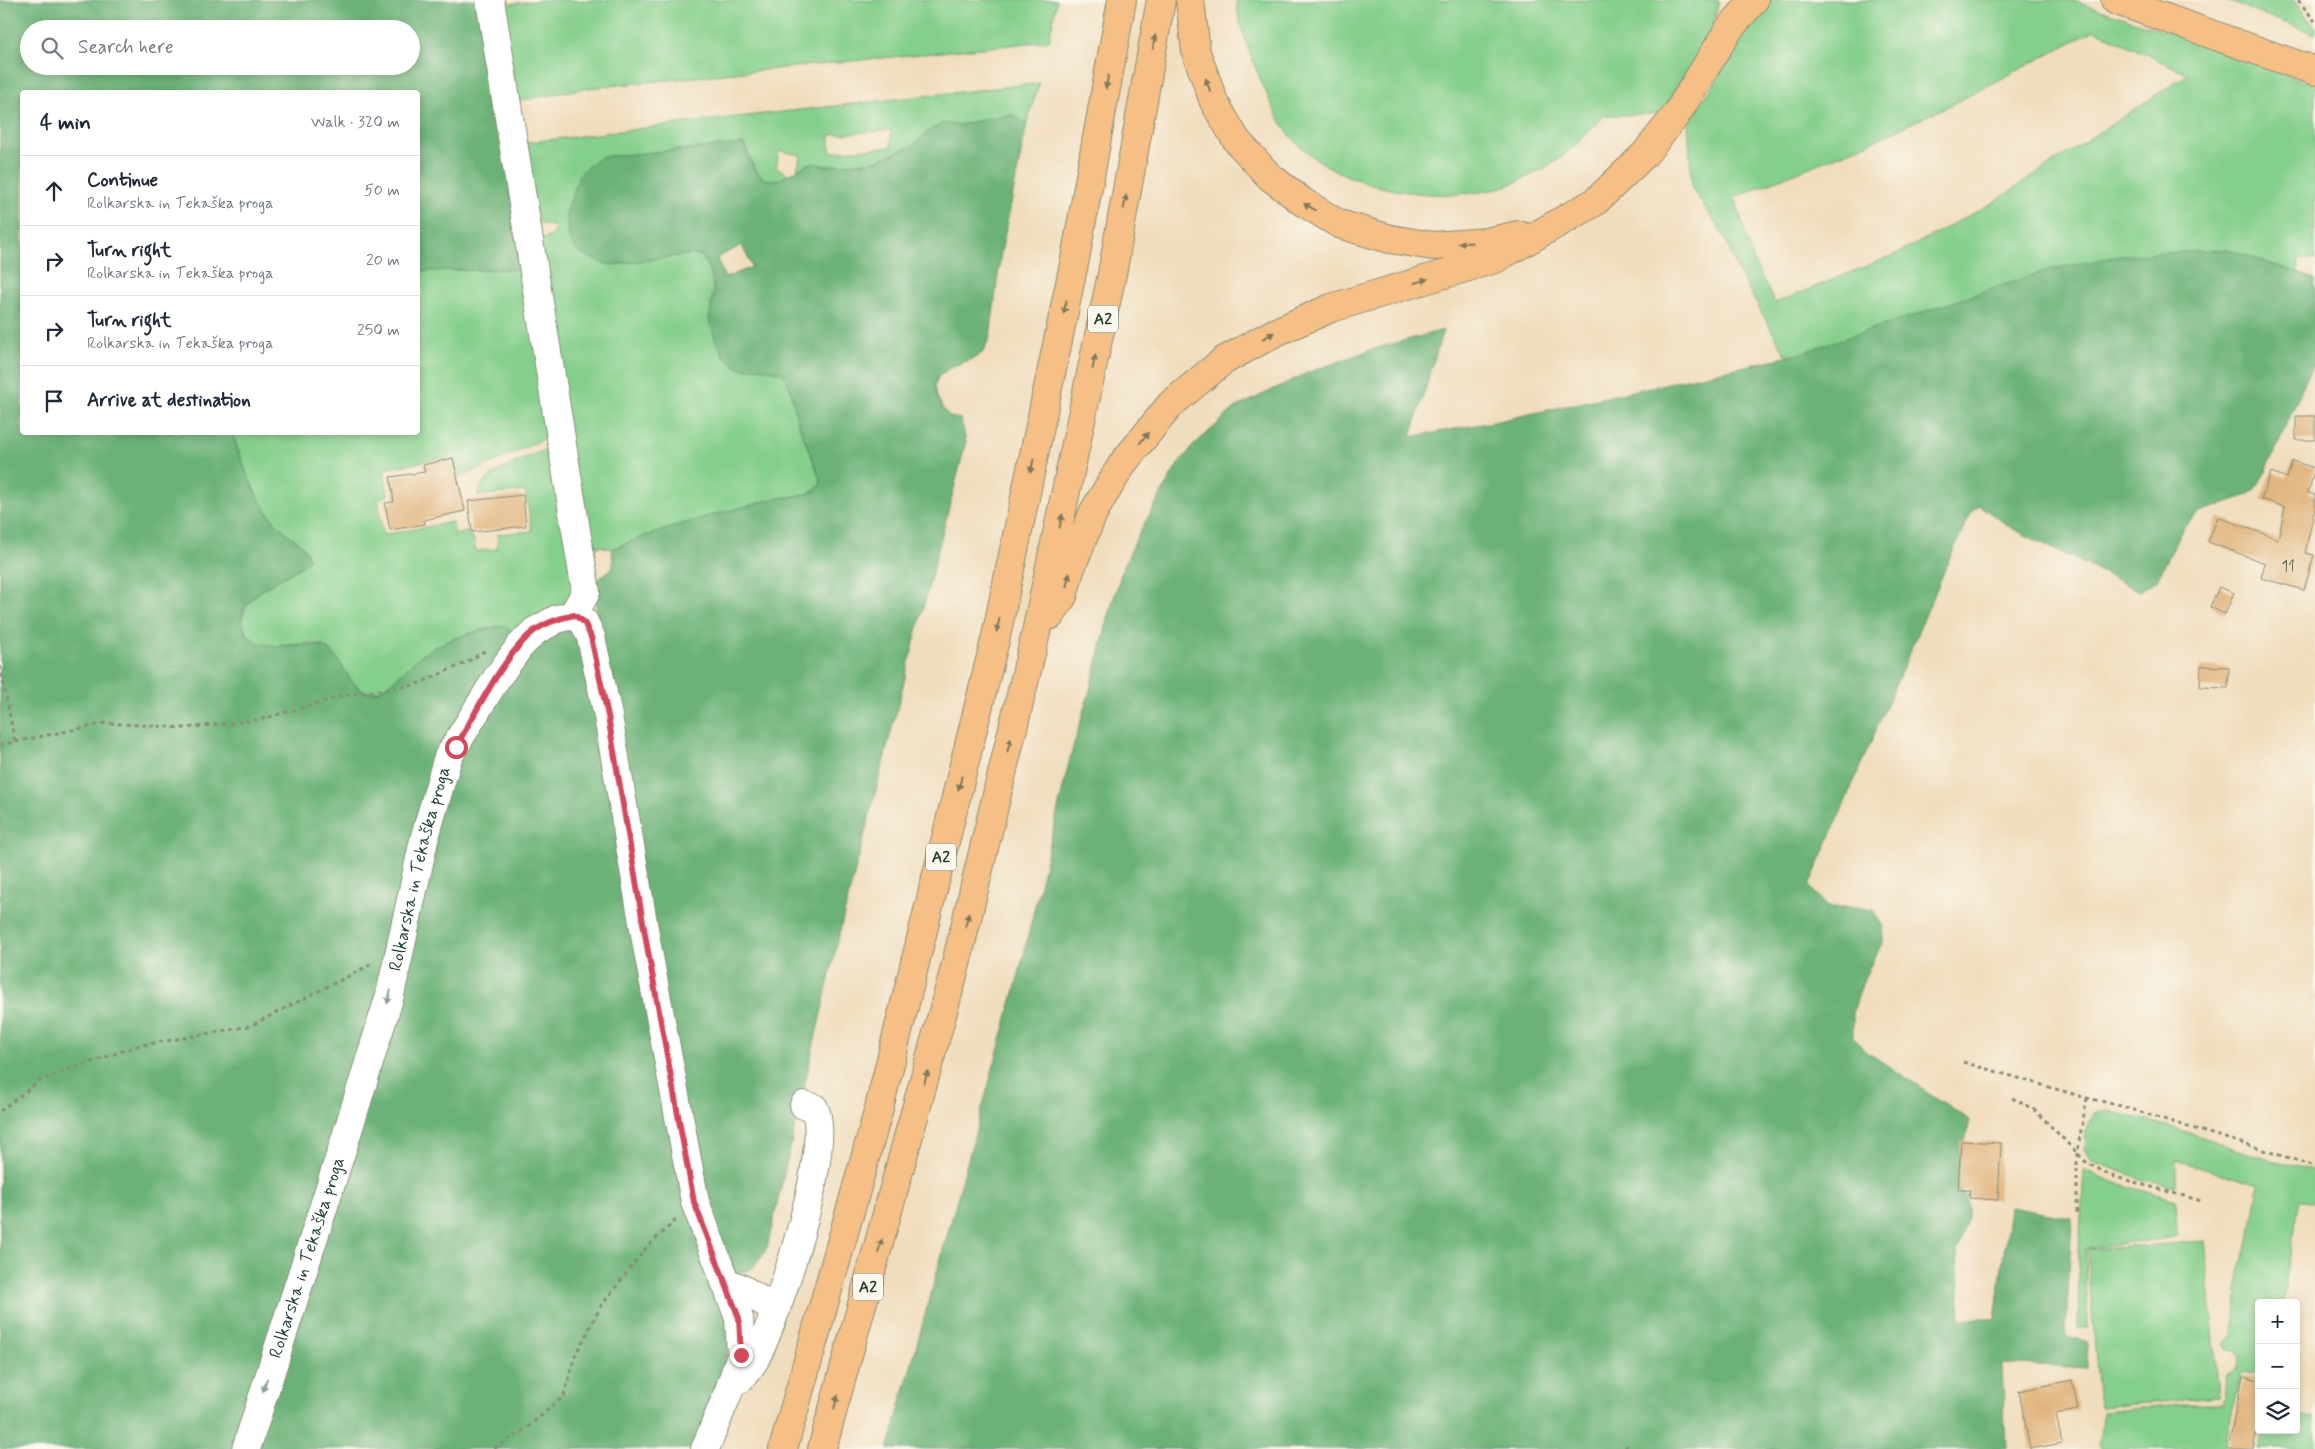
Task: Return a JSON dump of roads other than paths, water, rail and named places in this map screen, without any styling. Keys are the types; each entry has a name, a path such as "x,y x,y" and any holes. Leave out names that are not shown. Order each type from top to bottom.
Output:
{"main road":[{"name":"A2","path":"783,1449 878,1112 996,636 1075,259 1122,0"},
{"name":"A2","path":"822,1449 955,968 1036,637 1112,274 1161,0"},
{"path":"1190,0 1196,52 1214,102 1237,141 1268,176 1303,202 1339,224 1390,239 1432,246 1487,242 1548,229"},
{"path":"1728,28 1736,0"},
{"path":"1036,637 1064,596 1070,570 1094,511 1123,462 1171,404 1223,361 1276,332 1331,308 1495,259 1595,202 1644,155 1676,115 1728,28 1754,0"},
{"path":"2116,0 2315,71"}],"street":[{"path":"490,0 586,592 574,615 584,622 591,637 608,716 647,946 694,1202 739,1318 741,1355 705,1449"},
{"name":"Rolkarska in Tekaška proga","path":"246,1449 390,994 424,840 448,757 456,747 496,679 520,646 535,631 557,619 574,615"},
{"path":"728,1393 755,1360 776,1310 799,1242 816,1157 817,1112 814,1108 804,1105"},
{"path":"725,1282 741,1288 776,1310"}]}
